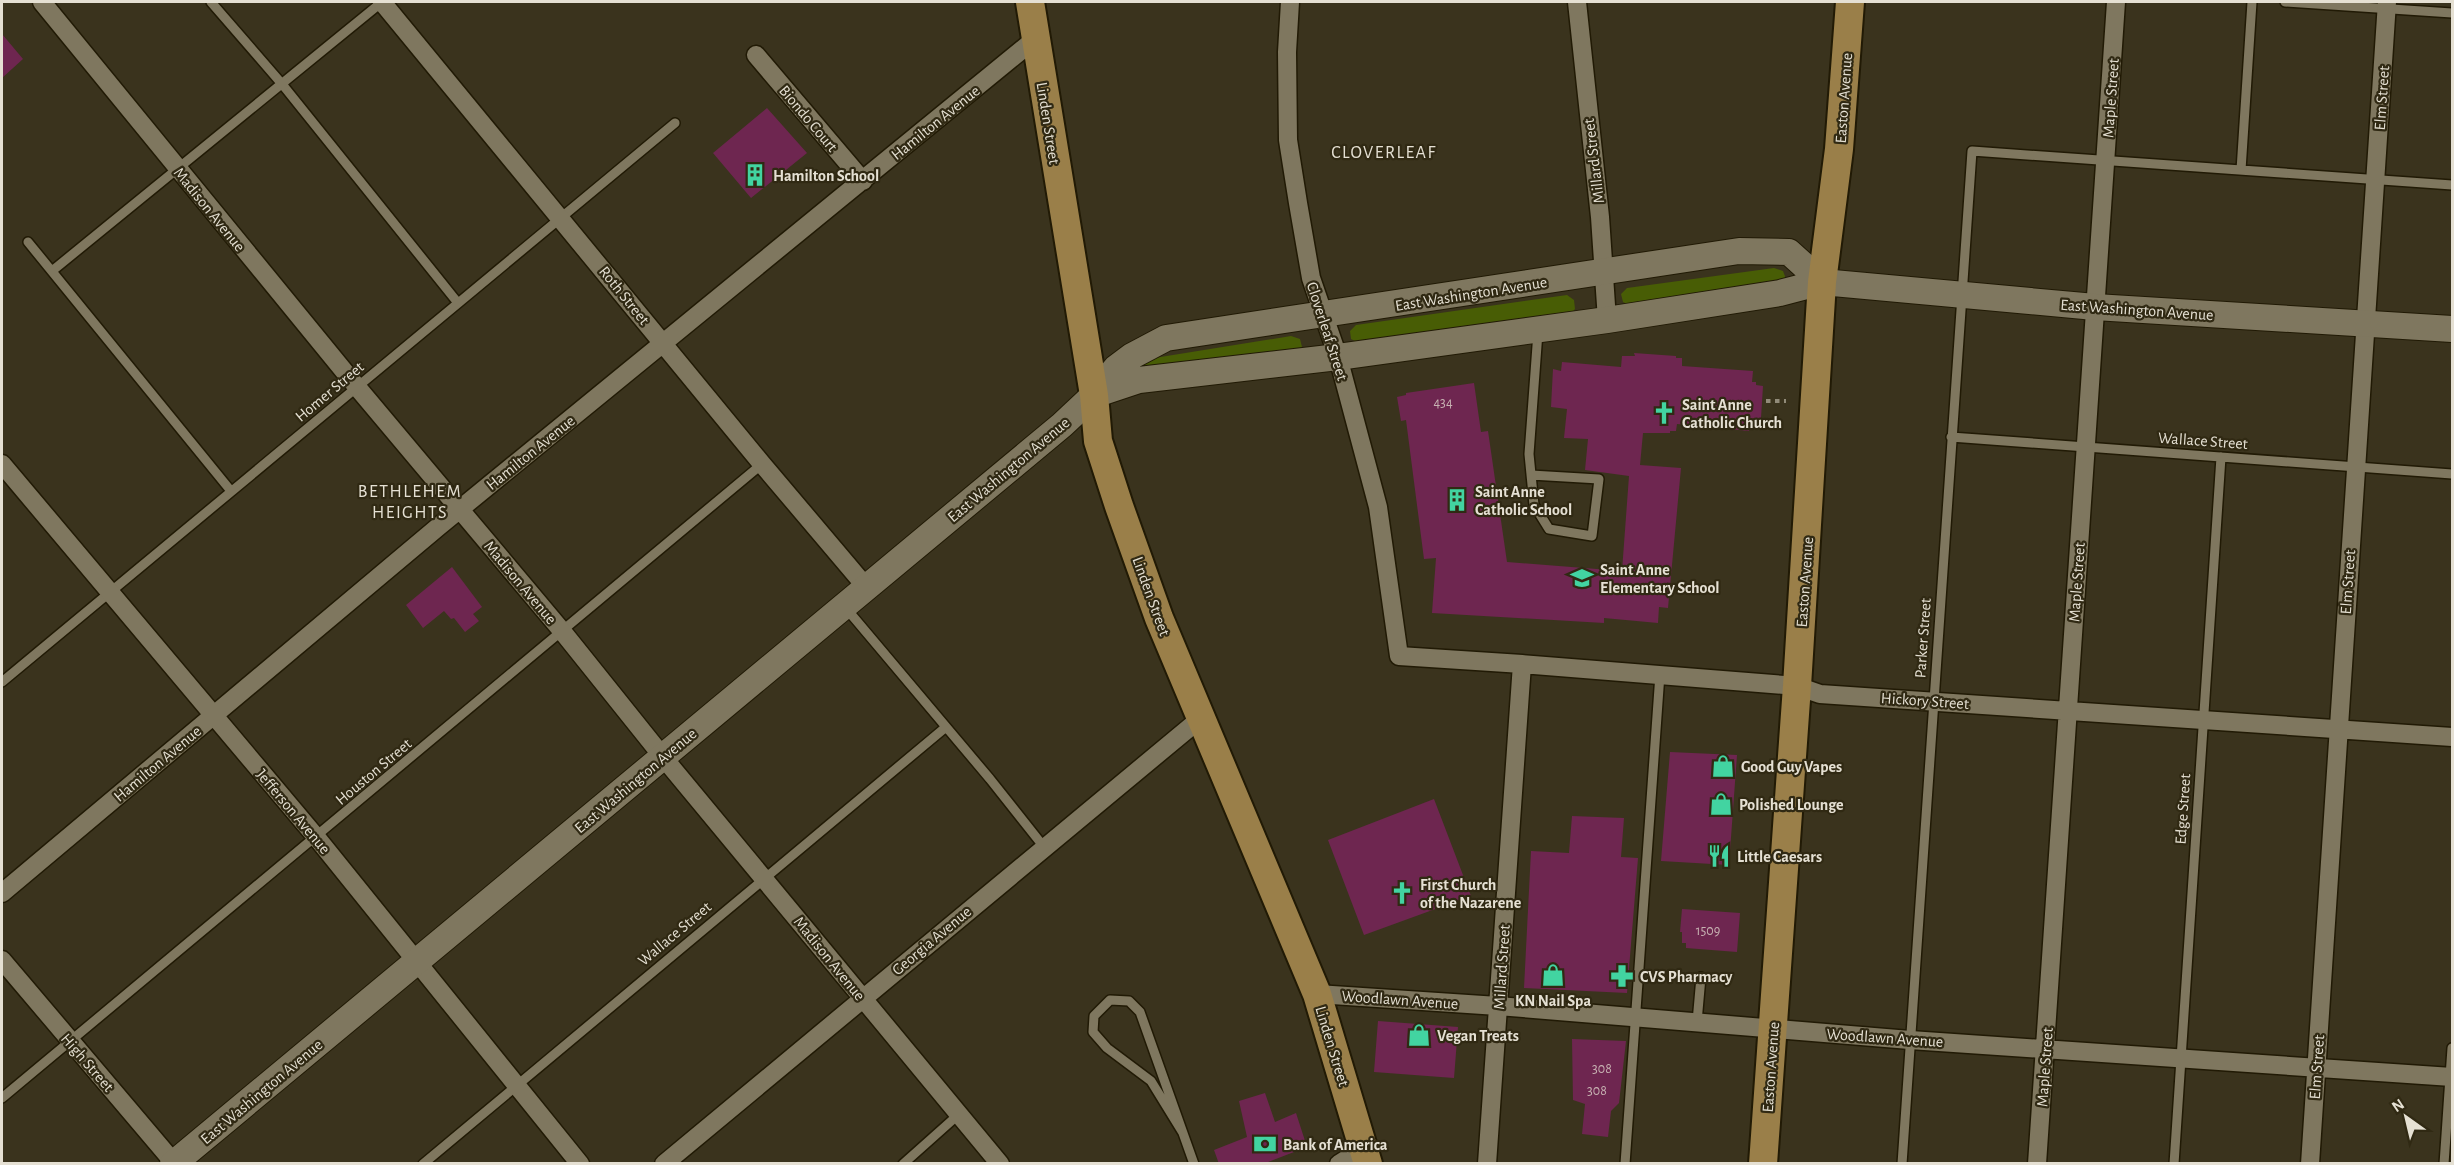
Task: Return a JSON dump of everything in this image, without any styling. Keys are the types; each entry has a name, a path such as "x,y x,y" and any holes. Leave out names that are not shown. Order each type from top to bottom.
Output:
{"main road":[{"name":"Linden Street","path":"1030,2 1094,395 1098,441 1159,618 1317,994 1366,1156"},
{"name":"Easton Avenue","path":"1763,1164 1797,686 1822,282 1839,149 1850,2"}],"street":[{"name":"Madison Avenue","path":"42,2 178,170 562,631 663,757 1000,1164"},
{"name":"Roth Street","path":"382,2 762,464 867,588"},
{"name":"Cloverleaf Street","path":"1290,2 1287,52 1288,140 1311,278 1338,357 1378,507 1399,656"},
{"name":"Millard Street","path":"1577,2 1600,217 1607,320"},
{"name":"Maple Street","path":"2037,1164 2116,2"},
{"name":"Elm Street","path":"2310,1164 2364,322 2387,5"},
{"name":"Hamilton Avenue","path":"2,893 460,510 1035,39"},
{"name":"Biondo Court","path":"756,55 863,181"},
{"name":"East Washington Avenue","path":"174,1163 1062,425 1094,395 1116,368 1132,356 1166,338 1739,251 1790,252 1822,282"},
{"name":"East Washington Avenue","path":"1094,395 1139,380 1338,357 1607,320 1780,293 1822,282 2095,307 2452,329"},
{"name":"Jefferson Avenue","path":"2,464 317,838 580,1164"},
{"name":"Hickory Street","path":"1399,656 1797,686 1820,694 2452,737"},
{"name":"Millard Street","path":"1486,1164 1522,664"},
{"name":"Georgia Avenue","path":"664,1164 862,997 1201,718"},
{"name":"High Street","path":"2,960 174,1163"},
{"name":"Woodlawn Avenue","path":"1317,994 1498,1006 1910,1040 2451,1077"},
{"path":"1339,1164 1366,1156"}],"lane":[{"path":"211,2 282,84 458,303"},
{"path":"52,272 382,2"},
{"path":"2241,170 2252,2"},
{"path":"2285,2 2387,5 2452,13"},
{"name":"Homer Street","path":"2,682 675,123"},
{"name":"Parker Street","path":"1902,1164 1932,700 1972,151 2106,160"},
{"path":"2106,160 2452,185"},
{"path":"28,242 231,491"},
{"path":"1531,475 1599,479 1592,536 1549,529 1534,506 1531,475 1529,454 1538,329"},
{"name":"Wallace Street","path":"1951,437 2452,474"},
{"name":"Edge Street","path":"2174,1164 2221,457"},
{"name":"Houston Street","path":"2,1098 317,838 762,464"},
{"path":"845,607 1034,831 1044,847"},
{"path":"1626,1164 1660,674"},
{"name":"Wallace Street","path":"423,1164 946,727"},
{"path":"1697,1022 1701,977"},
{"path":"1183,1133 1151,1081 1107,1048 1093,1032 1094,1016 1110,1000 1129,1001 1140,1012 1183,1133 1194,1164"},
{"path":"2444,1164 2452,1048"},
{"path":"903,1164 958,1115"}],"path":[{"path":"1766,401 1786,402"}],"green space":[{"path":"1774,268 1783,271 1786,279 1780,284 1631,306 1623,302 1621,294 1627,288"},
{"path":"1567,295 1574,300 1575,309 1569,316 1359,343 1351,339 1350,331 1356,325"},
{"path":"1291,336 1300,339 1302,347 1297,353 1124,374 1142,360"}],"building":[{"path":"2,34 23,59 2,78"},
{"name":"Hamilton School","path":"767,108 807,153 751,198 713,153"},
{"name":"Saint Anne Catholic School","path":"1634,353 1676,356 1676,358 1682,358 1682,366 1753,371 1752,382 1763,386 1761,418 1750,419 1749,431 1677,424 1676,431 1670,431 1670,433 1643,433 1640,465 1681,468 1668,608 1659,607 1658,623 1604,618 1604,623 1432,613 1436,558 1424,559 1406,420 1401,421 1397,397 1406,395 1406,393 1474,383 1481,432 1488,431 1507,562 1622,571 1629,476 1585,470 1588,439 1564,438 1567,409 1551,407 1553,369 1561,371 1562,362 1621,367 1622,356 1635,356"},
{"path":"452,567 482,607 473,614 479,621 465,632 454,618 451,619 444,611 423,628 406,605"},
{"path":"1670,752 1737,755 1729,865 1661,861"},
{"name":"First Church of the Nazarene","path":"1434,799 1471,896 1364,935 1328,840"},
{"path":"1572,816 1624,818 1621,857 1638,858 1627,993 1524,988 1531,851 1569,853"},
{"path":"1682,909 1740,913 1737,952 1686,948 1686,943 1682,943 1682,932 1680,932"},
{"path":"1378,1021 1458,1027 1454,1078 1374,1072"},
{"path":"1572,1039 1626,1041 1619,1103 1611,1111 1608,1137 1582,1134 1585,1104 1573,1100"},
{"path":"1265,1093 1275,1122 1296,1113 1307,1147 1263,1164 1219,1164 1214,1150 1247,1137 1239,1101"}],"place":[{"name":"Hamilton School","path":"755,175"},
{"name":"Saint Anne Catholic Church","path":"1664,413"},
{"name":"Saint Anne Catholic School","path":"1457,500"},
{"name":"Saint Anne Elementary School","path":"1582,578"},
{"name":"Good Guy Vapes","path":"1723,766"},
{"name":"Polished Lounge","path":"1721,804"},
{"name":"Little Caesars","path":"1719,856"},
{"name":"First Church of the Nazarene","path":"1402,893"},
{"name":"KN Nail Spa","path":"1553,975"},
{"name":"CVS Pharmacy","path":"1622,976"},
{"name":"Vegan Treats","path":"1419,1035"},
{"name":"Bank of America","path":"1265,1144"}],"district":[{"name":"CLOVERLEAF","path":"1384,152"},
{"name":"BETHLEHEM HEIGHTS","path":"410,501"}]}
